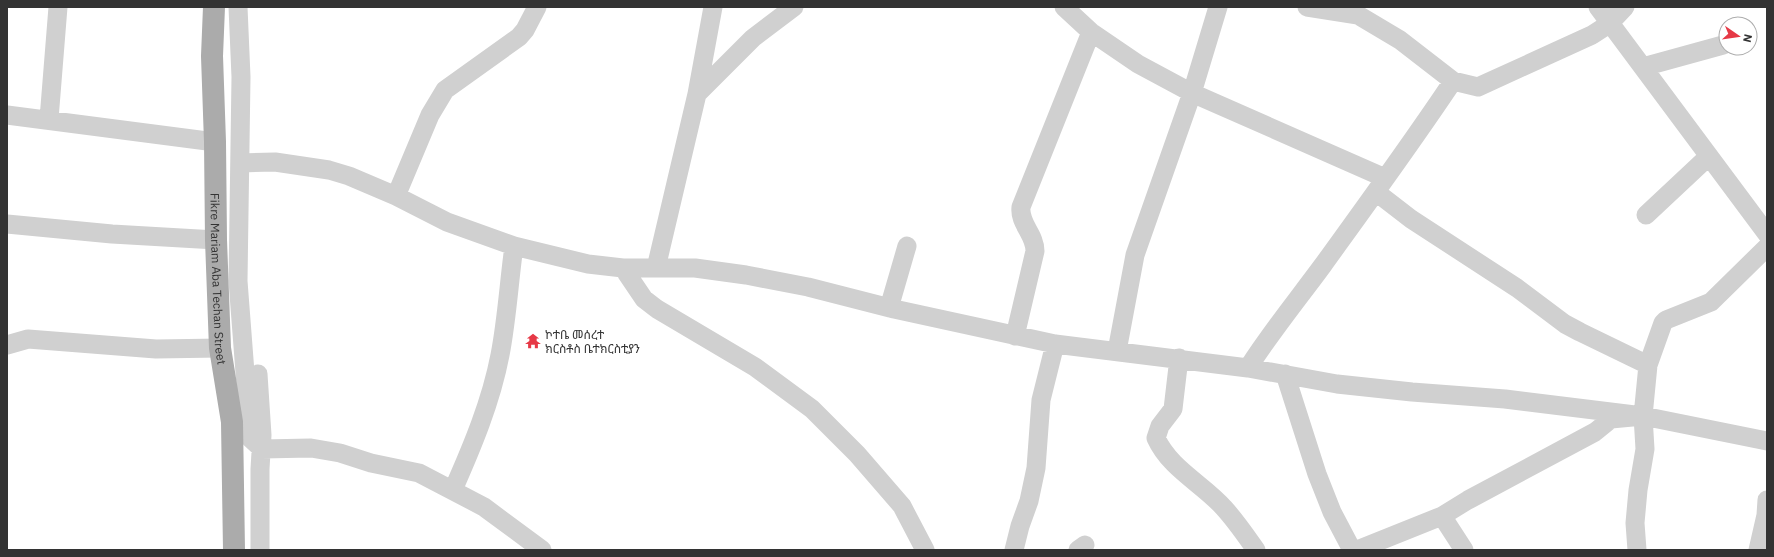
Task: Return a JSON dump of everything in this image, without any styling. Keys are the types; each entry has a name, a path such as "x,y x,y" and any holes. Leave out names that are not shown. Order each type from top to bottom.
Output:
{"main road":[{"name":"Fikre Mariam Aba Techan Street","path":"214,7 212,56 216,240 220,348 232,422 234,550"}],"street":[{"path":"49,119 58,7"},
{"path":"238,7 246,162 251,304 261,405 262,449 260,469 260,550"},
{"path":"246,162 252,7"},
{"path":"396,196 430,115 445,90 519,37 525,30 537,7"},
{"path":"656,268 697,94 712,7"},
{"path":"697,94 753,38 794,7"},
{"path":"1064,7 1091,32 1138,64 1192,93 1381,185 1411,219 1517,288 1565,324 1648,365"},
{"path":"1117,351 1135,255 1192,93 1218,7"},
{"path":"1307,7 1360,11 1453,81 1478,87 1592,35 1609,24 1625,7"},
{"path":"1598,7 1609,24 1643,66 1767,234"},
{"path":"1015,336 1035,251 1035,243 1032,236 1022,221 1020,207 1091,32"},
{"path":"1643,66 1718,46"},
{"path":"1248,368 1268,338 1406,151 1453,81"},
{"path":"7,114 215,142"},
{"path":"1646,216 1709,156"},
{"path":"246,162 274,162 329,170 349,176 396,196 447,222 514,246 588,264 623,268 695,268 746,275 1055,344 1179,358 1285,374 1344,385 1505,400 1643,416 1767,441"},
{"path":"7,224 112,234 216,240"},
{"path":"453,490 471,450 486,409 500,355 514,246"},
{"path":"889,308 907,246"},
{"path":"1637,550 1635,523 1638,490 1645,449 1643,416 1648,365 1663,323 1666,320 1711,302 1767,247"},
{"path":"623,268 644,299 657,309 755,367 812,409 857,454 902,506 925,550"},
{"path":"7,345 28,339 156,349 220,348"},
{"path":"1014,550 1020,526 1029,501 1035,475 1041,400 1055,344"},
{"path":"1179,358 1173,409 1160,426 1156,438 1161,448 1188,477 1224,508 1256,550"},
{"path":"1285,374 1317,474 1332,512 1352,550"},
{"path":"1356,550 1442,516 1468,500 1595,432 1612,419 1643,416"},
{"path":"262,449 311,448 340,453 371,463 419,473 484,507 542,550"},
{"path":"1758,550 1766,515 1767,500"},
{"path":"1442,516 1464,550"}],"place":[{"name":"ኮተቤ መሰረተ ክርስቶስ ቤተክርስቲያን","path":"533,341"}]}
